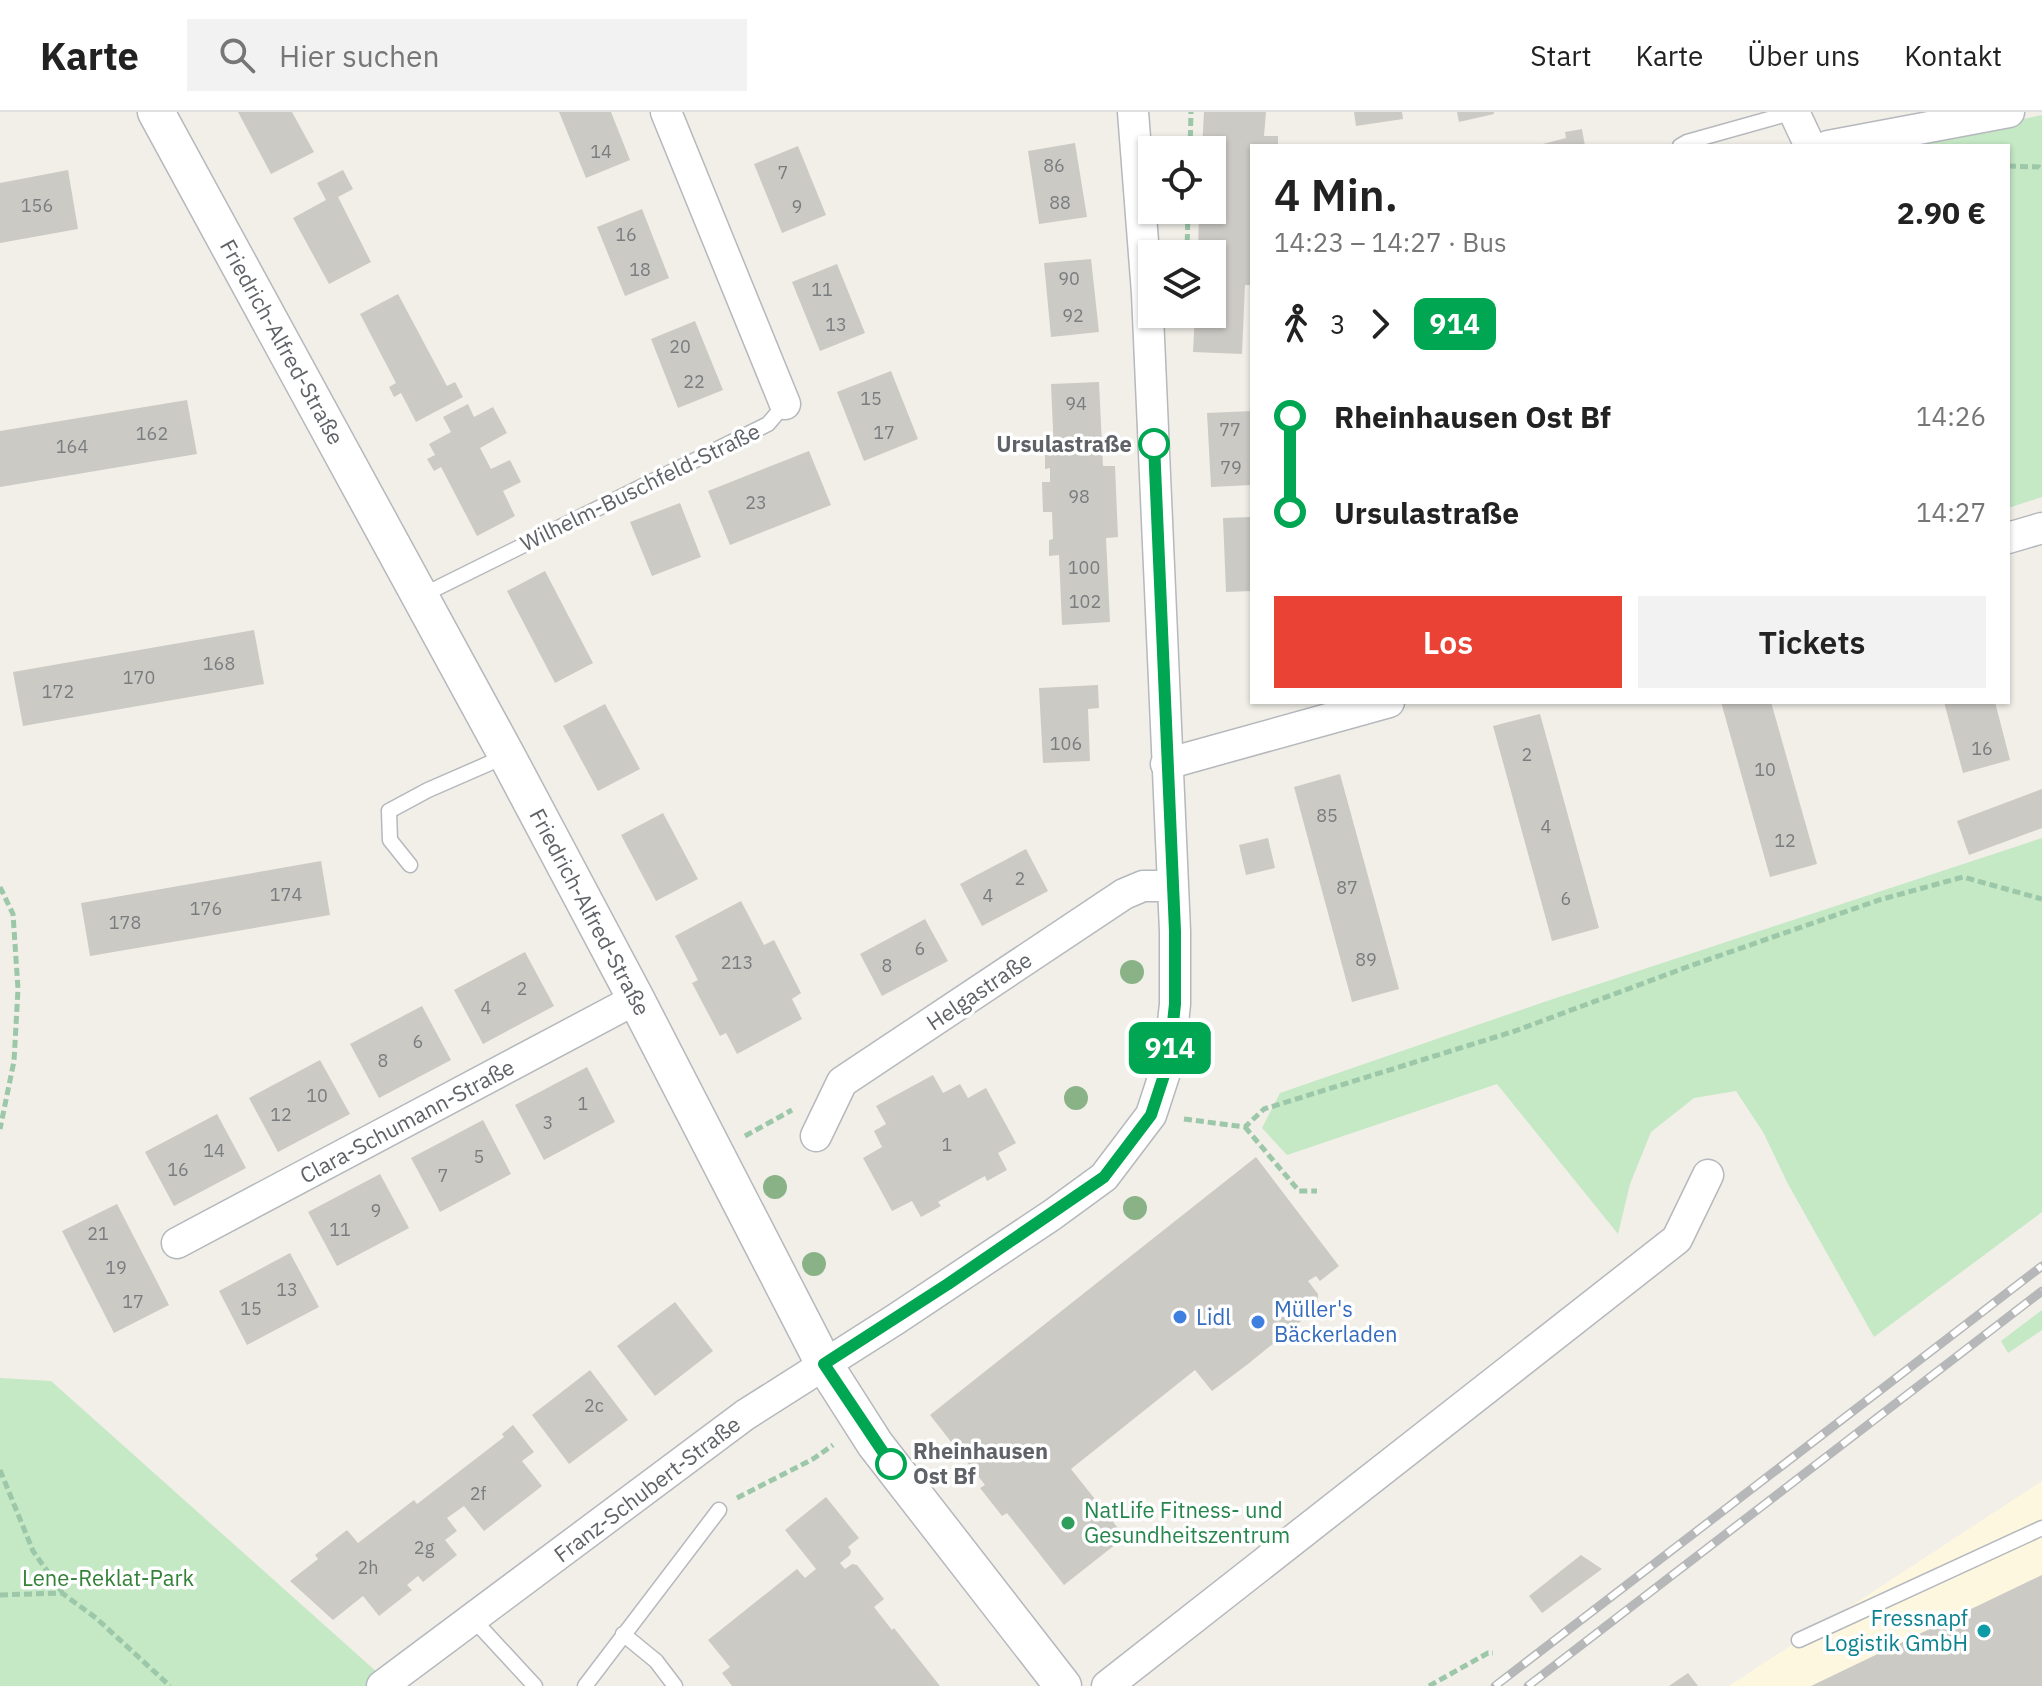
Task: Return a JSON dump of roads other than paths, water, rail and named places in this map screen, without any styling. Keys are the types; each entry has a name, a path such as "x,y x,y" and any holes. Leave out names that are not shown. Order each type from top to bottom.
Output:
{"street":[{"name":"Friedrich-Alfred-Straße","path":"156,112 507,756 824,1364 875,1444 1063,1686"},
{"name":"Wilhelm-Buschfeld-Straße","path":"666,112 785,404"},
{"name":"Franz-Schubert-Straße","path":"382,1686 745,1415 1039,1223 1104,1177 1151,1115 1169,1060 1175,1004 1147,293 1133,112"},
{"path":"1794,112 1809,144"},
{"path":"1839,144 2009,112"},
{"path":"2010,537 2042,528"},
{"path":"1166,764 1382,704"},
{"name":"Helgastraße","path":"816,1136 842,1082 1124,894 1143,886 1172,886"},
{"name":"Clara-Schumann-Straße","path":"177,1243 636,999"},
{"path":"1107,1686 1677,1239 1708,1175"}],"lane":[{"path":"1684,144 1794,112"},
{"name":"Wilhelm-Buschfeld-Straße","path":"421,596 768,424 785,404"},
{"path":"410,865 390,840 389,811 428,790 507,756"},
{"path":"585,1686 719,1510"},
{"path":"1799,1640 2042,1528"},
{"path":"473,1619 535,1686"},
{"path":"623,1634 656,1661 675,1686"}],"railway":[{"path":"1495,1686 2042,1266"},
{"path":"1528,1686 2042,1291"}],"place":[{"name":"Ursulastraße","path":"1154,444"},
{"name":"Lidl","path":"1180,1317"},
{"name":"Müller's Bäckerladen","path":"1258,1322"},
{"name":"Rheinhausen Ost Bf","path":"891,1464"},
{"name":"NatLife Fitness- und Gesundheitszentrum","path":"1068,1523"},
{"name":"Fressnapf Logistik GmbH","path":"1984,1631"}],"park label":[{"name":"Lene-Reklat-Park","path":"108,1578"}]}
